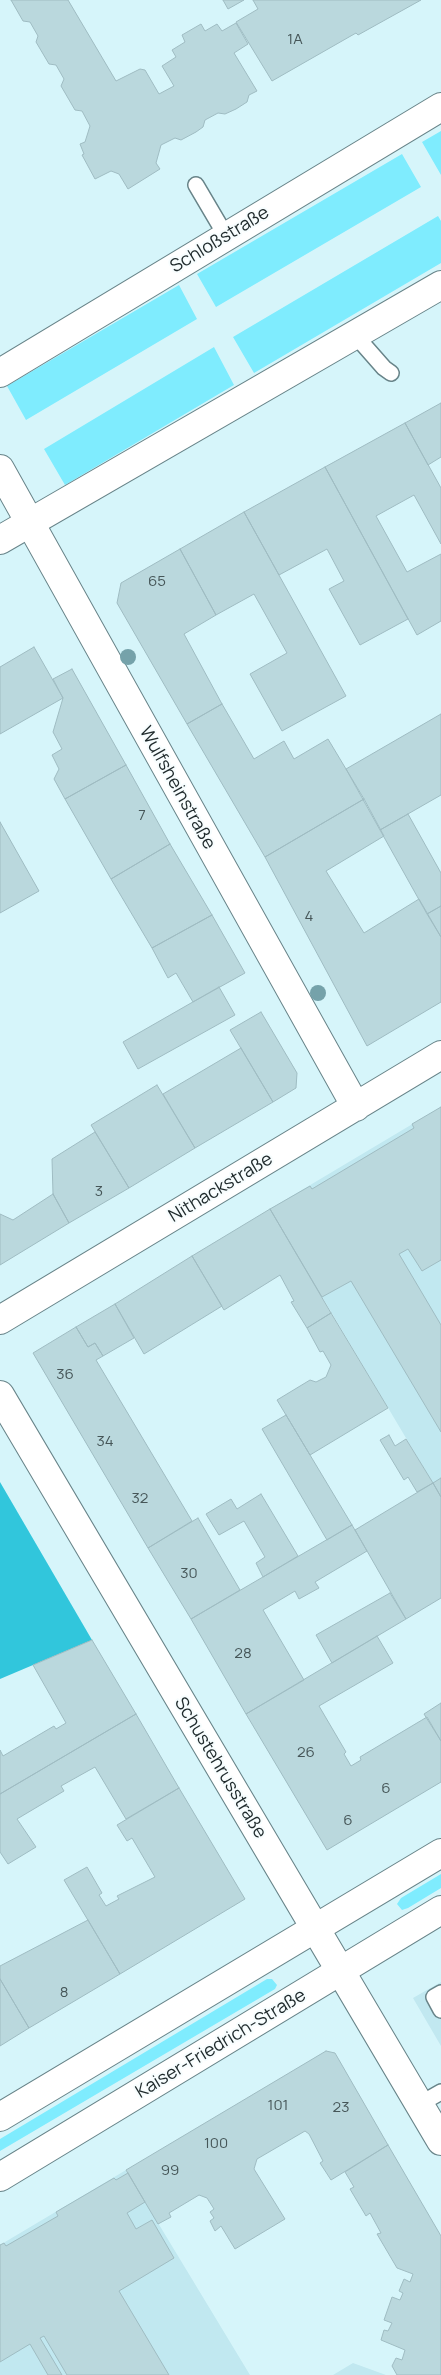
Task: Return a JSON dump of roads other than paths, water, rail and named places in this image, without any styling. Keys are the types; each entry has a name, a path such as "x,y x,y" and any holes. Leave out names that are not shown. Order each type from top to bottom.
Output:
{"street":[{"name":"Schloßstraße","path":"0,374 441,107"},
{"path":"0,540 31,520 441,285"},
{"name":"Wulfsheinstraße","path":"0,469 31,520 50,561 356,1107"},
{"name":"Nithackstraße","path":"0,1320 441,1055"},
{"name":"Schustehrusstraße","path":"0,1395 316,1930 342,1971 430,2098 441,2141"},
{"path":"0,2117 316,1930 441,1853"},
{"name":"Kaiser-Friedrich-Straße","path":"0,2177 441,1910"}],"lane":[{"path":"196,185 226,236"},
{"path":"355,334 384,368 391,373"},
{"path":"441,1993 434,1997 441,2010"}]}
